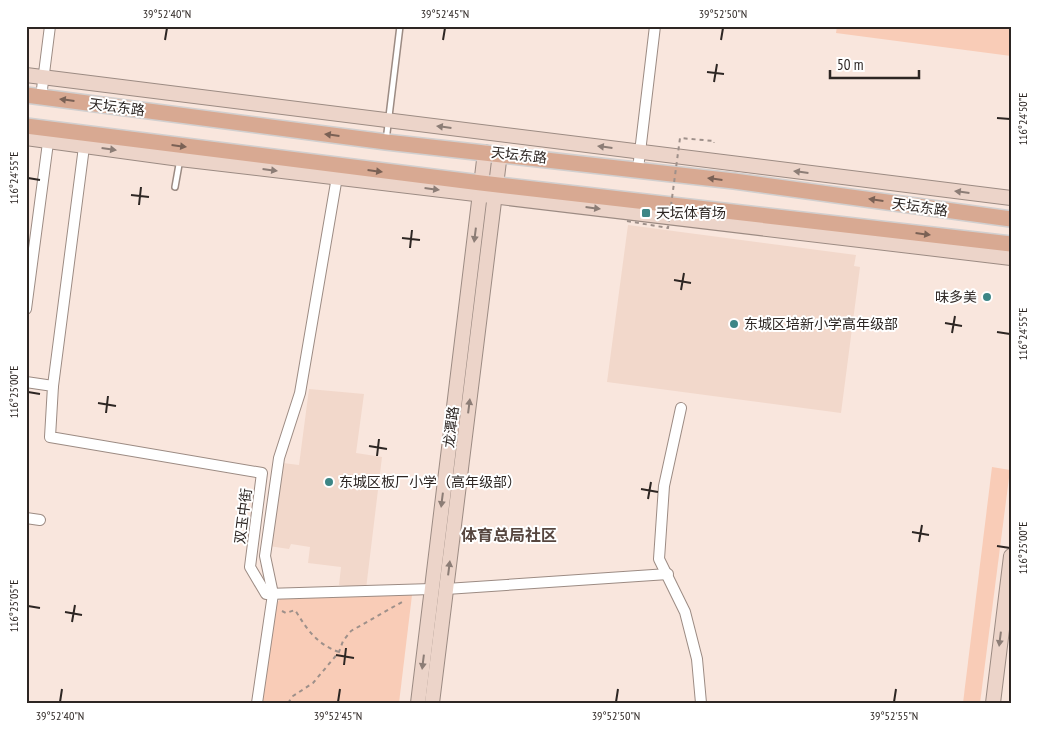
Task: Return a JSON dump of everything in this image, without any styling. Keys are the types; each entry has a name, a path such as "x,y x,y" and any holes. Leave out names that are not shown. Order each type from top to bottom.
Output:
{"main road":[{"name":"天坛东路","path":"34,96 386,142 638,169 1011,219"},
{"name":"天坛东路","path":"26,126 49,135 85,140 496,191 1011,244"}],"street":[{"path":"34,96 43,77 50,26"},
{"path":"638,169 655,26"},
{"path":"26,75 1011,198"},
{"path":"26,138 49,135 26,309"},
{"path":"26,382 53,386 85,140 180,159 338,172 300,393 279,458 265,556 273,594 258,703"},
{"name":"龙潭路","path":"418,703 480,189 492,152"},
{"name":"龙潭路","path":"432,703 496,191 492,152"},
{"path":"496,191 1011,258"},
{"name":"双玉中街","path":"53,386 50,437 262,473 250,567 266,594 273,594"},
{"path":"681,408 664,486 659,559 685,612 697,659 701,703"},
{"path":"26,518 40,520"},
{"path":"992,703 1011,556"},
{"path":"446,589 668,574"},
{"path":"273,594 432,589"}],"lane":[{"path":"386,142 400,26"},
{"path":"176,187 180,159"}],"path":[{"path":"627,222 668,228 680,138 714,141 714,143"},
{"path":"288,703 293,696 314,683 339,652 343,641 351,631 405,600 408,589"},
{"path":"271,606 286,613 295,610 314,639 327,648 339,652"}],"shaded area":[{"path":"837,26 1011,26 1011,56 836,33"},
{"name":"东城区培新小学高年级部","path":"628,225 856,255 854,266 860,267 841,413 607,382"},
{"name":"东城区板厂小学（高年级部）","path":"309,389 364,394 356,453 382,457 366,589 339,585 341,567 308,563 310,547 291,544 289,549 269,546 283,463 299,465"},
{"path":"992,467 1010,470 980,703 963,703"},
{"path":"412,595 399,703 261,703 275,606 280,599"}],"place":[{"name":"天坛体育场","path":"646,213"},
{"name":"味多美","path":"987,297"},
{"name":"东城区培新小学高年级部","path":"734,324"},
{"name":"东城区板厂小学（高年级部）","path":"329,482"}],"district":[{"name":"体育总局社区","path":"509,535"}]}
